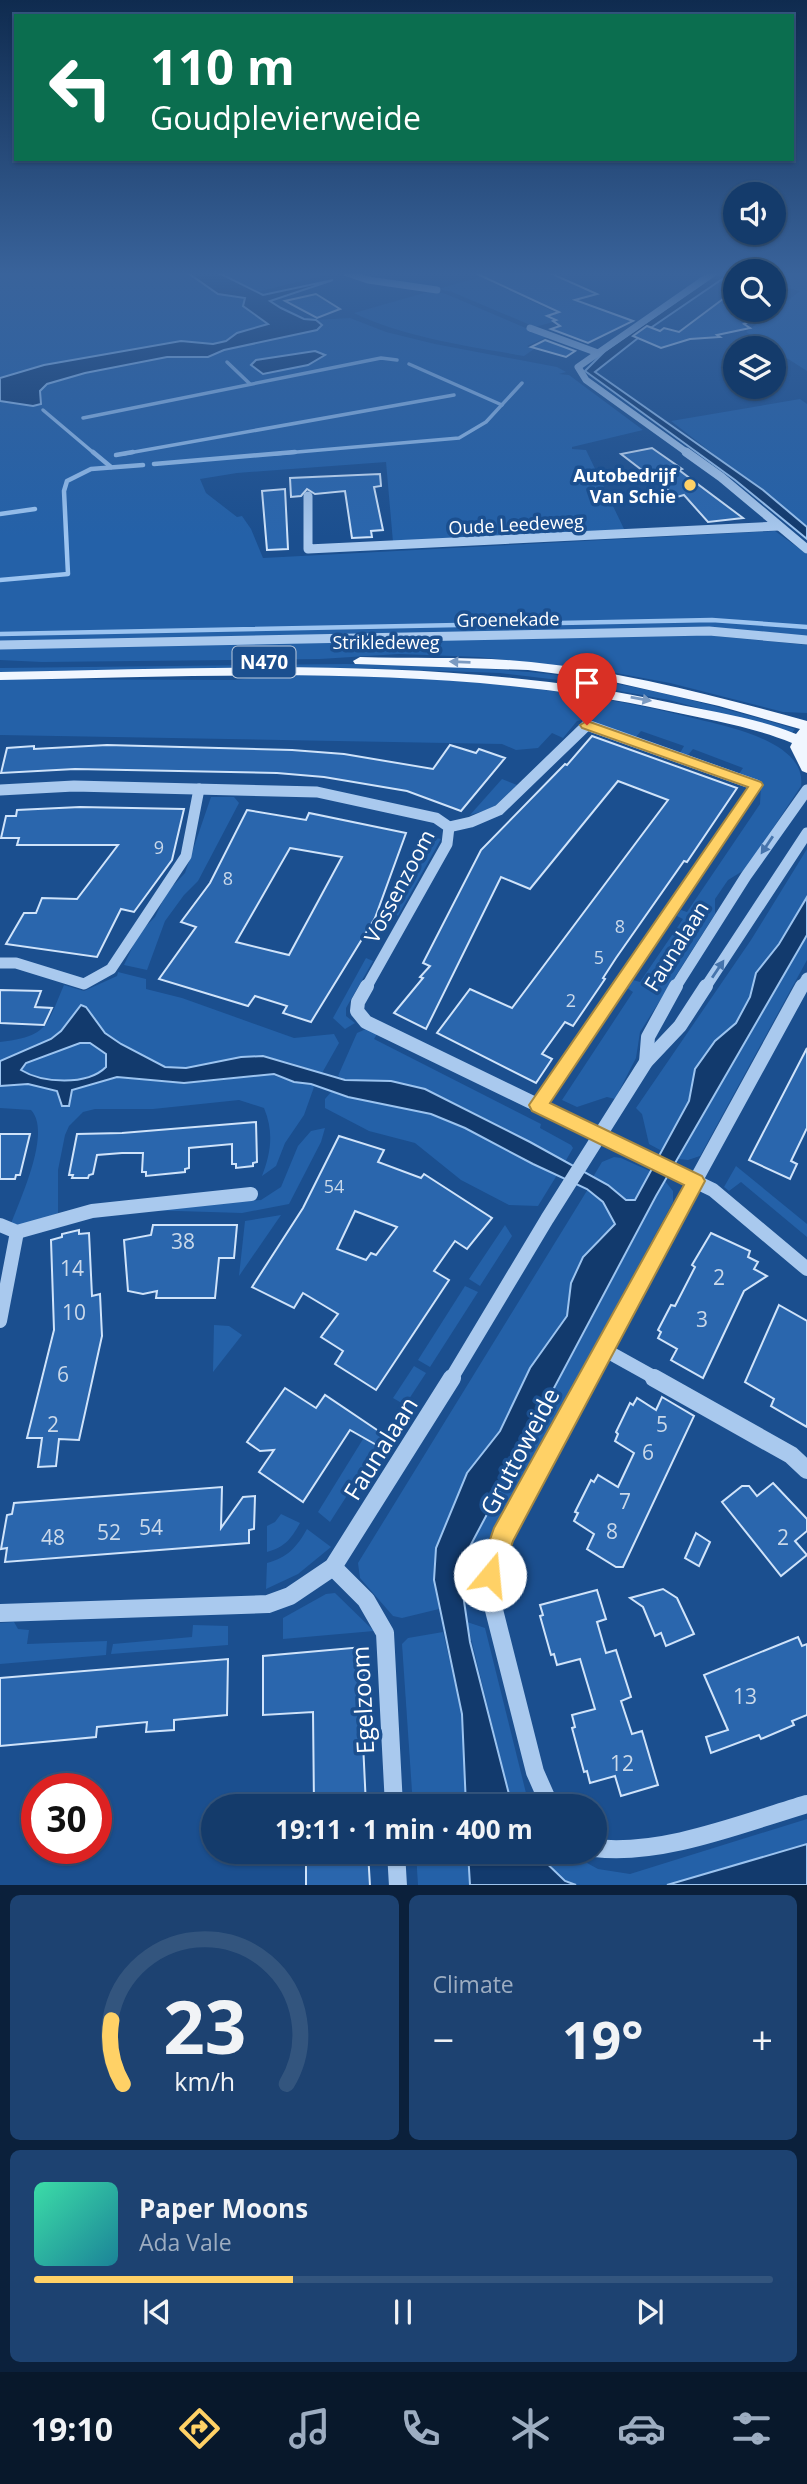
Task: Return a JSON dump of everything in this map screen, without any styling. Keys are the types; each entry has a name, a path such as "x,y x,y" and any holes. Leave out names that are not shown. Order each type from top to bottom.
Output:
{"main road":[{"name":"Strikledeweg","path":"0,666 391,660 528,666 605,676 767,714 807,718"},
{"name":"Strikledeweg","path":"0,676 334,672 456,675 527,681 659,702 803,738"},
{"name":"Strikledeweg","path":"767,714 803,738"},
{"path":"803,738 807,768"}],"street":[{"path":"586,361 578,367 582,377 721,477 807,549"},
{"name":"Oude Leedeweg","path":"308,496 308,550 779,526"},
{"name":"Groenekade","path":"0,645 698,631 807,640"},
{"path":"449,827 471,822 499,810 587,725 756,785 538,1105"},
{"name":"Vossenzoom","path":"0,790 74,786 317,792 428,815 449,827 447,844 358,1002 356,1011 366,1022 600,1136"},
{"path":"0,963 16,963 84,984 111,969 186,856 199,789"},
{"name":"Faunalaan","path":"646,1062 648,1037 667,1002 746,876 807,790"},
{"name":"Faunalaan","path":"0,1612 268,1604 290,1596 333,1567 417,1437 646,1062 680,1026 807,832"},
{"name":"Gruttoweide","path":"545,1794 535,1772 493,1606 490,1575 503,1536 603,1349 689,1179 803,994 807,978"},
{"path":"600,1136 724,1198 807,1269"},
{"path":"0,1225 17,1232 92,1211 251,1195"},
{"path":"0,1321 17,1232"},
{"path":"603,1349 791,1455 807,1470"},
{"name":"Egelzoom","path":"333,1567 366,1600 386,1633 393,1794"},
{"path":"607,1851 631,1850 742,1824 807,1804"},
{"path":"396,1864 397,1885"}],"shaded area":[{"path":"0,361 525,361 557,367 566,372 559,374 569,375 643,430 572,447 586,450 625,531 393,542 386,462 237,473 200,479 206,493 237,517 242,516 251,529 263,558 775,531 807,554 807,636 720,628 0,642"},
{"path":"67,361 147,361 85,373 47,384 40,391 41,404 33,406 0,401 0,378"},
{"path":"255,361 315,361 308,365 263,374 251,365"},
{"path":"595,361 609,361 595,372 763,490 807,527 807,539 735,480 585,371"},
{"path":"791,361 807,361 807,371"},
{"path":"800,399 807,404 807,527 671,421"},
{"path":"695,634 807,645 807,713 783,712 670,683 605,671 479,657 399,654 320,659 42,662 0,660 0,649"},
{"path":"345,664 477,668 587,679 678,697 795,729 792,733 669,700 559,680 500,673 355,668 0,673 0,668"},
{"path":"281,675 441,680 601,698 733,728 766,740 793,759 800,771 801,786 746,869 728,880 715,899 715,914 640,1032 636,1058 615,1099 607,1097 577,1107 562,1100 633,992 627,988 633,980 640,982 683,919 677,916 681,910 687,912 760,804 761,786 739,774 743,768 693,749 688,755 680,753 684,746 641,731 636,737 588,719 577,721 563,738 552,733 538,748 516,750 502,744 0,735 0,679 234,680"},
{"path":"502,779 517,785 493,808 470,815"},
{"path":"211,797 234,797 239,803 198,881 165,921 147,970 124,965 139,933 155,917 167,892 185,873"},
{"path":"424,835 441,839 398,916 394,912 407,868"},
{"path":"807,849 807,897 779,944 756,973 750,997 736,1023 715,1041 695,1069 689,1101 662,1151 649,1144 642,1114 636,1108 751,940"},
{"path":"807,897 807,935 656,1196 459,1567 470,1642 509,1794 465,1794 462,1714 434,1580 436,1548 467,1473 500,1431 530,1368 567,1316 571,1283 583,1257 615,1224 603,1202 587,1189 465,1128 431,1114 348,1097 274,1074 184,1083 117,1077 72,1090 69,1106 62,1106 57,1091 28,1084 0,1086 0,1061 51,1039 61,1031 81,1005 86,1007 105,1033 165,1067 186,1068 241,1057 263,1056 345,1080 391,1081 425,1089 608,1185 626,1200 635,1200 689,1101 695,1069 715,1041 736,1023 750,997 756,973 779,944","holes":["80,1043 90,1043 106,1054 106,1067 98,1073 76,1080 40,1078 21,1070 26,1063"]},
{"path":"807,935 807,960 700,1156 688,1160 678,1159"},
{"path":"366,958 373,961 346,1008 346,1016 355,1023 345,1029 333,1018"},
{"path":"118,972 146,979 146,989 182,998 294,1038 334,1034 339,1043 322,1073 285,1061 258,1057 238,1058 197,1067 167,1067 111,1037 81,1005 61,1031 51,1039 0,1061 0,1042 28,1036 44,1027 64,985 84,991 117,976"},
{"path":"366,1029 377,1034 374,1039 541,1124 540,1128 573,1148 565,1162 425,1089 345,1080 338,1076 357,1033"},
{"path":"80,1043 90,1043 106,1054 106,1067 98,1073 76,1080 40,1078 20,1070 26,1063"},
{"path":"265,1073 314,1087 304,1115 285,1143 276,1166 262,1176 270,1142 264,1108 239,1100 153,1109 95,1109 83,1112 69,1126 65,1135 58,1170 58,1213 26,1225 11,1224 32,1166 38,1134 37,1120 31,1110 0,1108 0,1086 28,1084 57,1091 62,1106 68,1106 72,1090 117,1077 184,1083"},
{"path":"331,1092 431,1114 465,1128 557,1175 538,1206 509,1205 461,1180 415,1143 369,1131 325,1108 325,1099"},
{"path":"325,1128 321,1142 289,1204 242,1213 145,1210 261,1200 281,1187 298,1146 311,1131"},
{"path":"614,1157 652,1172 635,1200 626,1200 593,1177 602,1162"},
{"path":"736,1166 807,1224 807,1237 741,1182 729,1191 724,1187"},
{"path":"665,1181 673,1191 673,1202 473,1568 476,1592 471,1599 464,1602 459,1568"},
{"path":"588,1189 603,1202 615,1224 599,1238 571,1283 567,1315 530,1368 500,1431 467,1473 434,1580 439,1609 402,1618 393,1616 360,1578 358,1563"},
{"path":"281,1215 239,1276 245,1221"},
{"path":"505,1225 512,1236 480,1286 469,1279"},
{"path":"465,1286 478,1292 430,1367 418,1360"},
{"path":"214,1325 229,1326 242,1335 213,1372"},
{"path":"414,1366 426,1373 405,1405 393,1398"},
{"path":"368,1431 384,1438 330,1522 318,1512"},
{"path":"281,1514 300,1523 287,1542 267,1552 267,1526 275,1522"},
{"path":"307,1529 331,1547 298,1574 266,1589 267,1563 291,1551"},
{"path":"335,1593 374,1631 283,1639 283,1618 326,1594"},
{"path":"14,1622 18,1629 29,1630 27,1644 107,1641 106,1655 0,1664 0,1623"},
{"path":"467,1622 485,1628 527,1794 509,1794"},
{"path":"193,1625 228,1626 228,1645 111,1654 113,1644 192,1637"},
{"path":"443,1632 462,1714 465,1794 412,1794 402,1644 408,1638"},
{"path":"807,1819 807,1844 667,1885 576,1885 565,1881 547,1864 589,1864 598,1869 630,1874"},
{"path":"807,1844 807,1885 667,1885"},
{"path":"417,1864 469,1864 470,1885 418,1885"},
{"path":"469,1864 547,1864 565,1881 576,1885 470,1885"}],"building":[{"path":"652,448 743,518 708,522 684,495 677,497 621,454"},
{"path":"380,474 381,486 374,487 383,530 371,531 372,537 352,538 345,491 315,494 307,489 301,496 291,497 290,478"},
{"path":"285,489 288,549 267,550 262,491"},
{"path":"592,736 737,788 687,862 684,861 616,958 573,1026 565,1022 542,1054 552,1059 536,1083 437,1033 470,989 512,1008 668,800 618,781 530,889 501,877 426,1029 394,1013 430,966 423,963 481,850 565,764 567,765"},
{"path":"107,745 292,750 344,754 433,769 450,745 476,753 479,749 505,758 461,811 407,791 324,777 277,773 75,769 1,773 7,748"},
{"path":"80,807 184,809 172,860 134,912 121,909 97,957 6,944 24,913 36,913 42,898 77,899 118,845 17,845 19,838 1,838 6,816 16,816 17,810"},
{"path":"247,810 306,820 309,813 406,833 375,918 311,1022 283,1013 287,1006 255,996 248,1006 159,979 196,927 181,922 210,883","holes":["290,848 342,857 289,955 236,942"]},
{"path":"0,990 41,991 35,1007 52,1008 44,1025 0,1023"},
{"path":"807,1048 807,1128 791,1161 797,1164 790,1179 749,1160"},
{"path":"256,1122 257,1162 253,1163 253,1166 236,1168 236,1164 232,1164 232,1144 189,1148 189,1168 185,1169 185,1172 146,1176 146,1172 142,1172 143,1153 122,1153 97,1155 93,1174 88,1178 72,1178 73,1175 69,1175 77,1134"},
{"path":"0,1134 30,1134 20,1175 16,1175 15,1179 0,1179"},
{"path":"339,1136 384,1150 378,1162 421,1178 424,1174 492,1218 467,1249 455,1241 434,1271 449,1280 376,1390 335,1364 343,1351 321,1337 338,1314 303,1293 294,1308 252,1287 303,1208","holes":["355,1211 397,1227 376,1255 371,1253 366,1260 337,1249"]},
{"path":"153,1225 237,1225 234,1258 219,1258 215,1298 156,1298 157,1291 143,1294 128,1291 124,1240 151,1235"},
{"path":"79,1230 79,1234 89,1233 92,1296 100,1294 102,1336 79,1440 59,1439 56,1466 38,1467 42,1438 27,1438 54,1330 51,1240"},
{"path":"711,1233 750,1251 748,1257 758,1262 754,1269 767,1276 744,1291 703,1378 671,1360 677,1349 658,1338 661,1332 658,1330 671,1305 675,1306 695,1267 692,1265"},
{"path":"779,1305 807,1321 807,1427 771,1406 774,1399 745,1382"},
{"path":"285,1388 316,1408 325,1395 386,1436 380,1447 350,1430 303,1502 259,1472 274,1450 260,1451 247,1442"},
{"path":"662,1397 694,1416 623,1567 616,1567 587,1549 594,1534 574,1521 578,1513 575,1512 591,1480 594,1482 598,1475 618,1487 634,1453 615,1441 618,1434 616,1432 630,1403 633,1405 637,1398 656,1410"},
{"path":"773,1483 807,1519 807,1531 795,1541 807,1555 781,1576 722,1502 742,1486 749,1486 757,1496"},
{"path":"222,1487 221,1528 243,1497 255,1496 254,1529 249,1530 249,1543 5,1562 7,1548 1,1549 7,1515 12,1514 14,1503"},
{"path":"696,1533 710,1542 699,1566 685,1558"},
{"path":"663,1589 677,1598 694,1634 666,1646 661,1633 655,1636 643,1607 630,1598"},
{"path":"597,1590 606,1619 597,1622 606,1653 616,1650 631,1697 621,1701 632,1734 642,1731 658,1785 621,1796 615,1776 590,1783 587,1771 584,1772 572,1728 575,1727 572,1715 595,1709 580,1659 557,1665 554,1654 551,1655 540,1616 543,1615 540,1605"},
{"path":"798,1637 802,1646 807,1644 807,1715 792,1721 794,1725 761,1739 759,1735 711,1753 706,1737 728,1730 704,1675"},
{"path":"363,1647 364,1678 360,1679 365,1794 314,1794 313,1712 263,1715 263,1656"},
{"path":"228,1659 227,1715 174,1720 174,1730 146,1732 147,1722 97,1727 96,1737 0,1746 0,1678"},
{"path":"306,1864 369,1864 370,1885 306,1885"}],"waterway":[{"path":"83,418 366,361"},
{"path":"227,362 250,384"},
{"path":"409,364 502,405"},
{"path":"502,405 522,383"},
{"path":"123,454 454,395"},
{"path":"274,454 459,438 486,422 502,405"},
{"path":"43,410 95,454"},
{"path":"93,452 111,467"},
{"path":"116,455 133,452"},
{"path":"154,464 295,452"},
{"path":"0,580 68,574 64,491 67,481 91,469 143,465"},
{"path":"0,514 35,509"},
{"path":"0,634 712,620 807,627"}],"place":[{"name":"Autobedrijf Van Schie","path":"690,485"}],"route":[{"path":"490,1575 495,1553 503,1536 695,1181 538,1105 756,785 587,725"}]}
